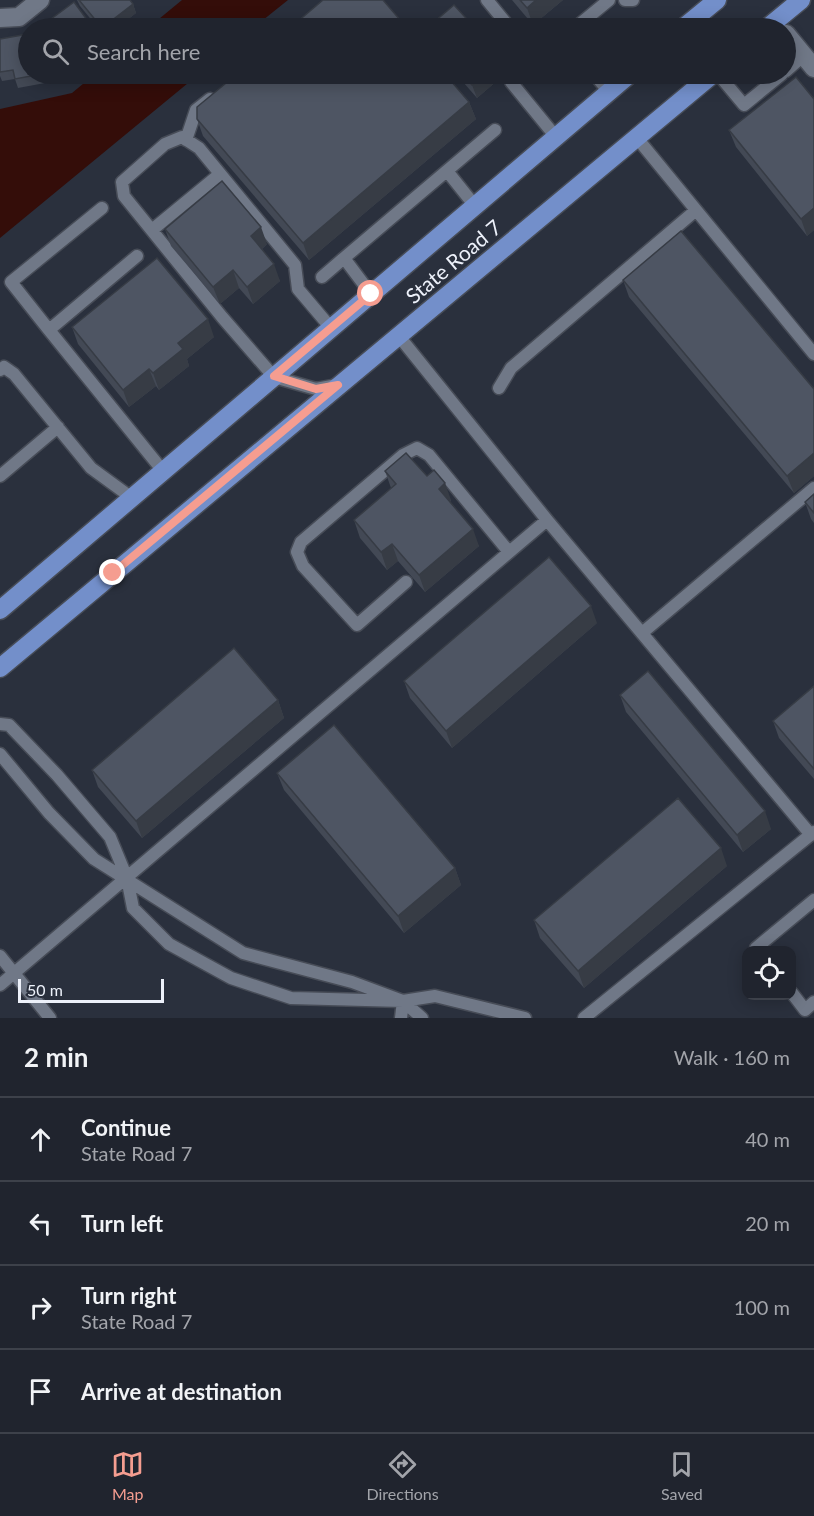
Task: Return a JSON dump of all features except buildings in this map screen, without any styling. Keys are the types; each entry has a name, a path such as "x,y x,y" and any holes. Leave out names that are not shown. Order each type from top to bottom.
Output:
{"main road":[{"path":"695,18 717,0"},
{"path":"786,18 801,0"},
{"name":"State Road 7","path":"0,610 618,84"},
{"name":"State Road 7","path":"0,668 398,335 704,84"}],"street":[{"path":"0,18 19,17 40,0"},
{"path":"796,48 809,62"}],"lane":[{"path":"487,0 502,18"},
{"path":"587,18 609,0"},
{"path":"626,0 633,0"},
{"path":"513,84 556,136"},
{"path":"602,84 609,92"},
{"path":"725,84 744,105 769,84"},
{"path":"186,140 196,110 223,88"},
{"path":"322,277 495,130"},
{"path":"331,328 298,289 295,265 199,148 182,137 165,144 122,182 124,196 274,376 316,389 338,385"},
{"path":"637,138 814,354"},
{"path":"447,171 475,206"},
{"path":"152,230 220,174"},
{"path":"102,208 11,282 163,471"},
{"path":"499,388 511,368 695,211"},
{"path":"50,330 137,256"},
{"path":"344,258 371,294"},
{"path":"398,335 547,520 812,833 584,1018"},
{"path":"0,370 4,367 14,374 91,468 132,498"},
{"path":"0,476 58,427"},
{"path":"406,582 357,625 303,566 297,552 301,542 403,455 417,448 429,454 509,552"},
{"path":"642,633 814,488"},
{"path":"0,985 547,520"},
{"path":"0,724 9,725 57,775 110,837 127,878 133,908 169,944 231,978 291,998 403,1001 435,996 525,1018"},
{"path":"0,754 94,859 243,954 352,982 403,1001 422,1018"},
{"path":"758,946 814,900"},
{"path":"0,956 50,1018"},
{"path":"796,998 805,1010 814,1002"},
{"path":"401,1018 403,1001"}],"shaded area":[{"path":"182,0 288,0 266,18 160,18"},
{"path":"83,84 187,84 0,238 0,109 72,93"}],"route":[{"path":"113,573 338,385 316,389 274,376 371,294"}]}
